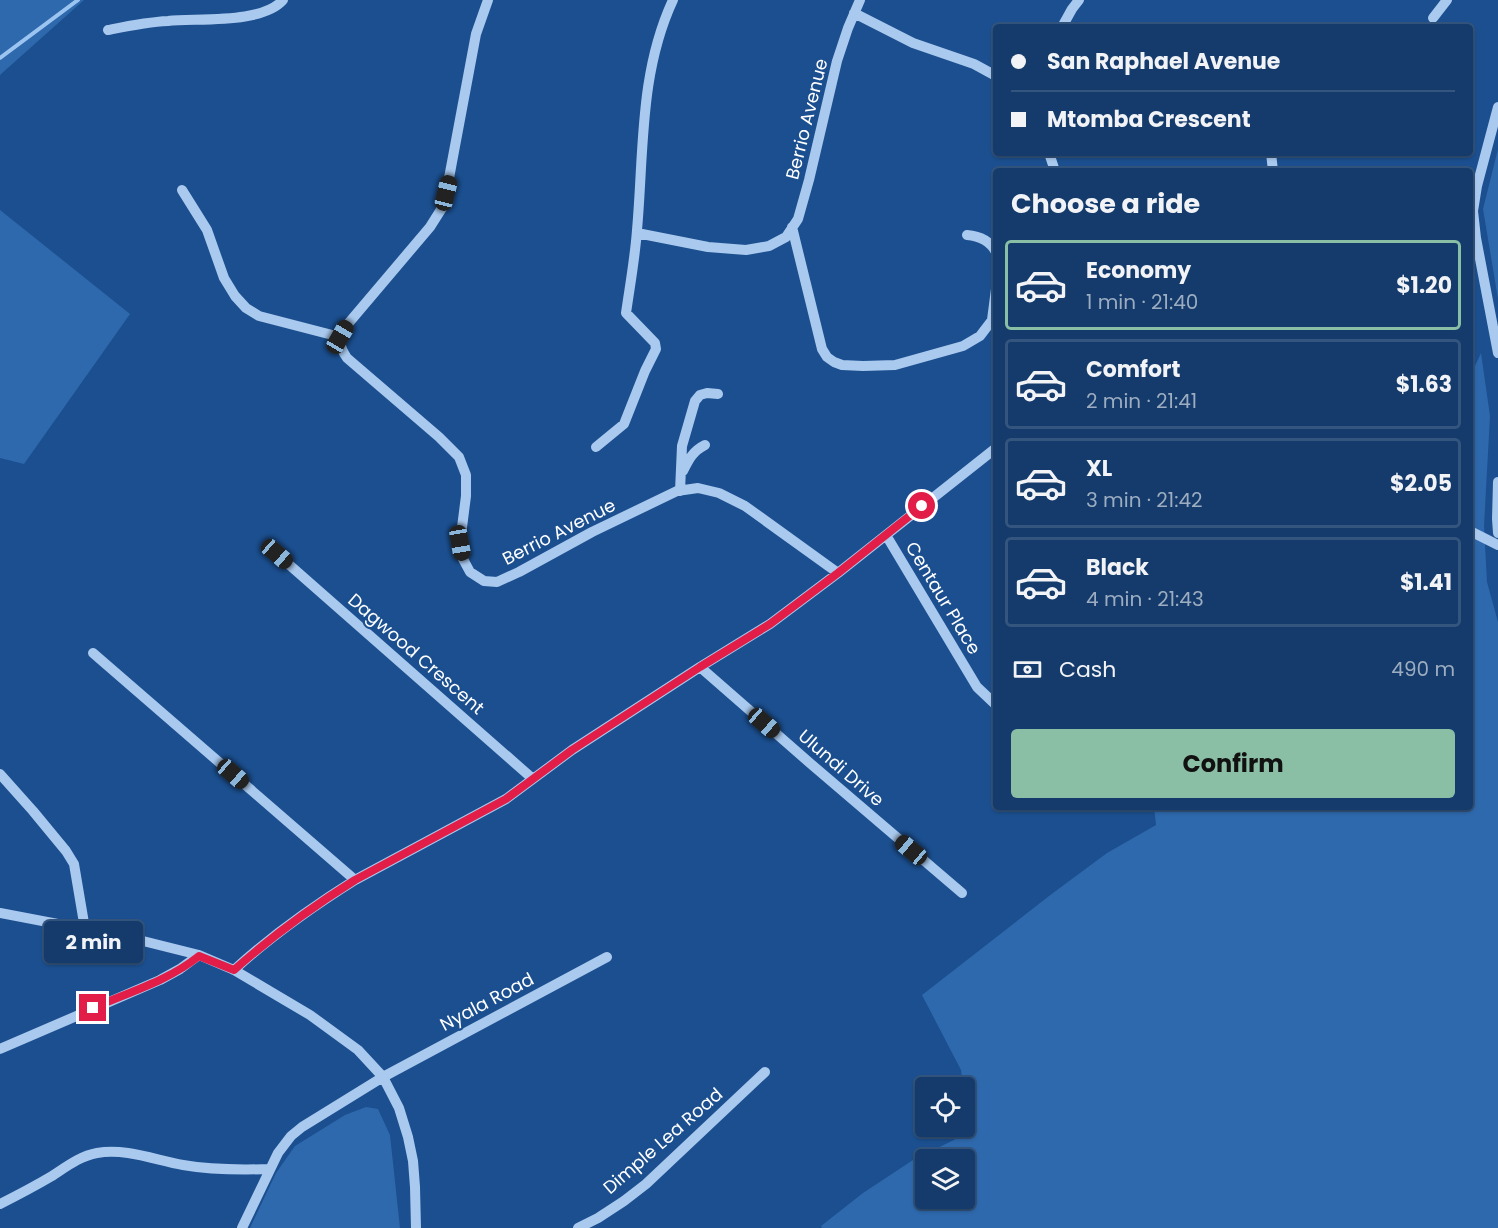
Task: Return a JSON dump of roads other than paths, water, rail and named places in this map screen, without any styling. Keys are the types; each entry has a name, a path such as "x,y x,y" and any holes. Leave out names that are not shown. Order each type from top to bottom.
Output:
{"street":[{"path":"108,30 149,22 245,17 267,12 283,0"},
{"path":"182,190 207,230 224,278 246,308 259,316 340,337 430,227 442,208 476,34 488,0"},
{"path":"596,447 624,424 656,349 655,343 626,313 637,233 646,93 654,51 673,0"},
{"name":"Berrio Avenue","path":"637,233 708,247 746,250 769,246 786,237 798,219 837,62 860,0"},
{"path":"1064,24 1079,0"},
{"path":"1433,18 1447,0"},
{"path":"854,13 913,43 974,64 993,74"},
{"path":"1498,107 1477,186 1473,211 1498,353"},
{"path":"792,227 822,349 834,362 863,366 895,365 911,361 963,346 980,336 993,319"},
{"path":"967,235 983,238 993,248"},
{"name":"Berrio Avenue","path":"340,337 342,350 347,358 459,457 466,475 466,496 460,543 463,559 470,572 484,581 497,582 677,491 698,488 746,506 838,573"},
{"path":"680,491 682,446 696,401 700,395 718,394"},
{"path":"681,476 691,455 705,445"},
{"path":"234,970 295,919 355,880 506,799 572,750 770,624 993,450"},
{"path":"1498,482 1498,533"},
{"path":"1473,532 1498,544"},
{"name":"Centaur Place","path":"886,535 977,687 993,702"},
{"name":"Dagwood Crescent","path":"277,554 533,779"},
{"path":"93,653 355,880"},
{"name":"Ulundi Drive","path":"700,667 962,893"},
{"path":"0,774 40,819 74,864 85,929"},
{"path":"0,913 131,938 199,956 234,970 310,1014 358,1050 383,1077 399,1108 408,1137 414,1179 416,1228"},
{"path":"0,1049 160,980 199,956"},
{"name":"Nyala Road","path":"242,1228 284,1144 302,1127 383,1077 606,957"},
{"name":"Dimple Lea Road","path":"578,1228 598,1218 646,1184 765,1072"},
{"path":"0,1204 79,1159 96,1153 132,1154 212,1169 270,1169"}],"waterway":[{"path":"0,58 78,0"}]}
